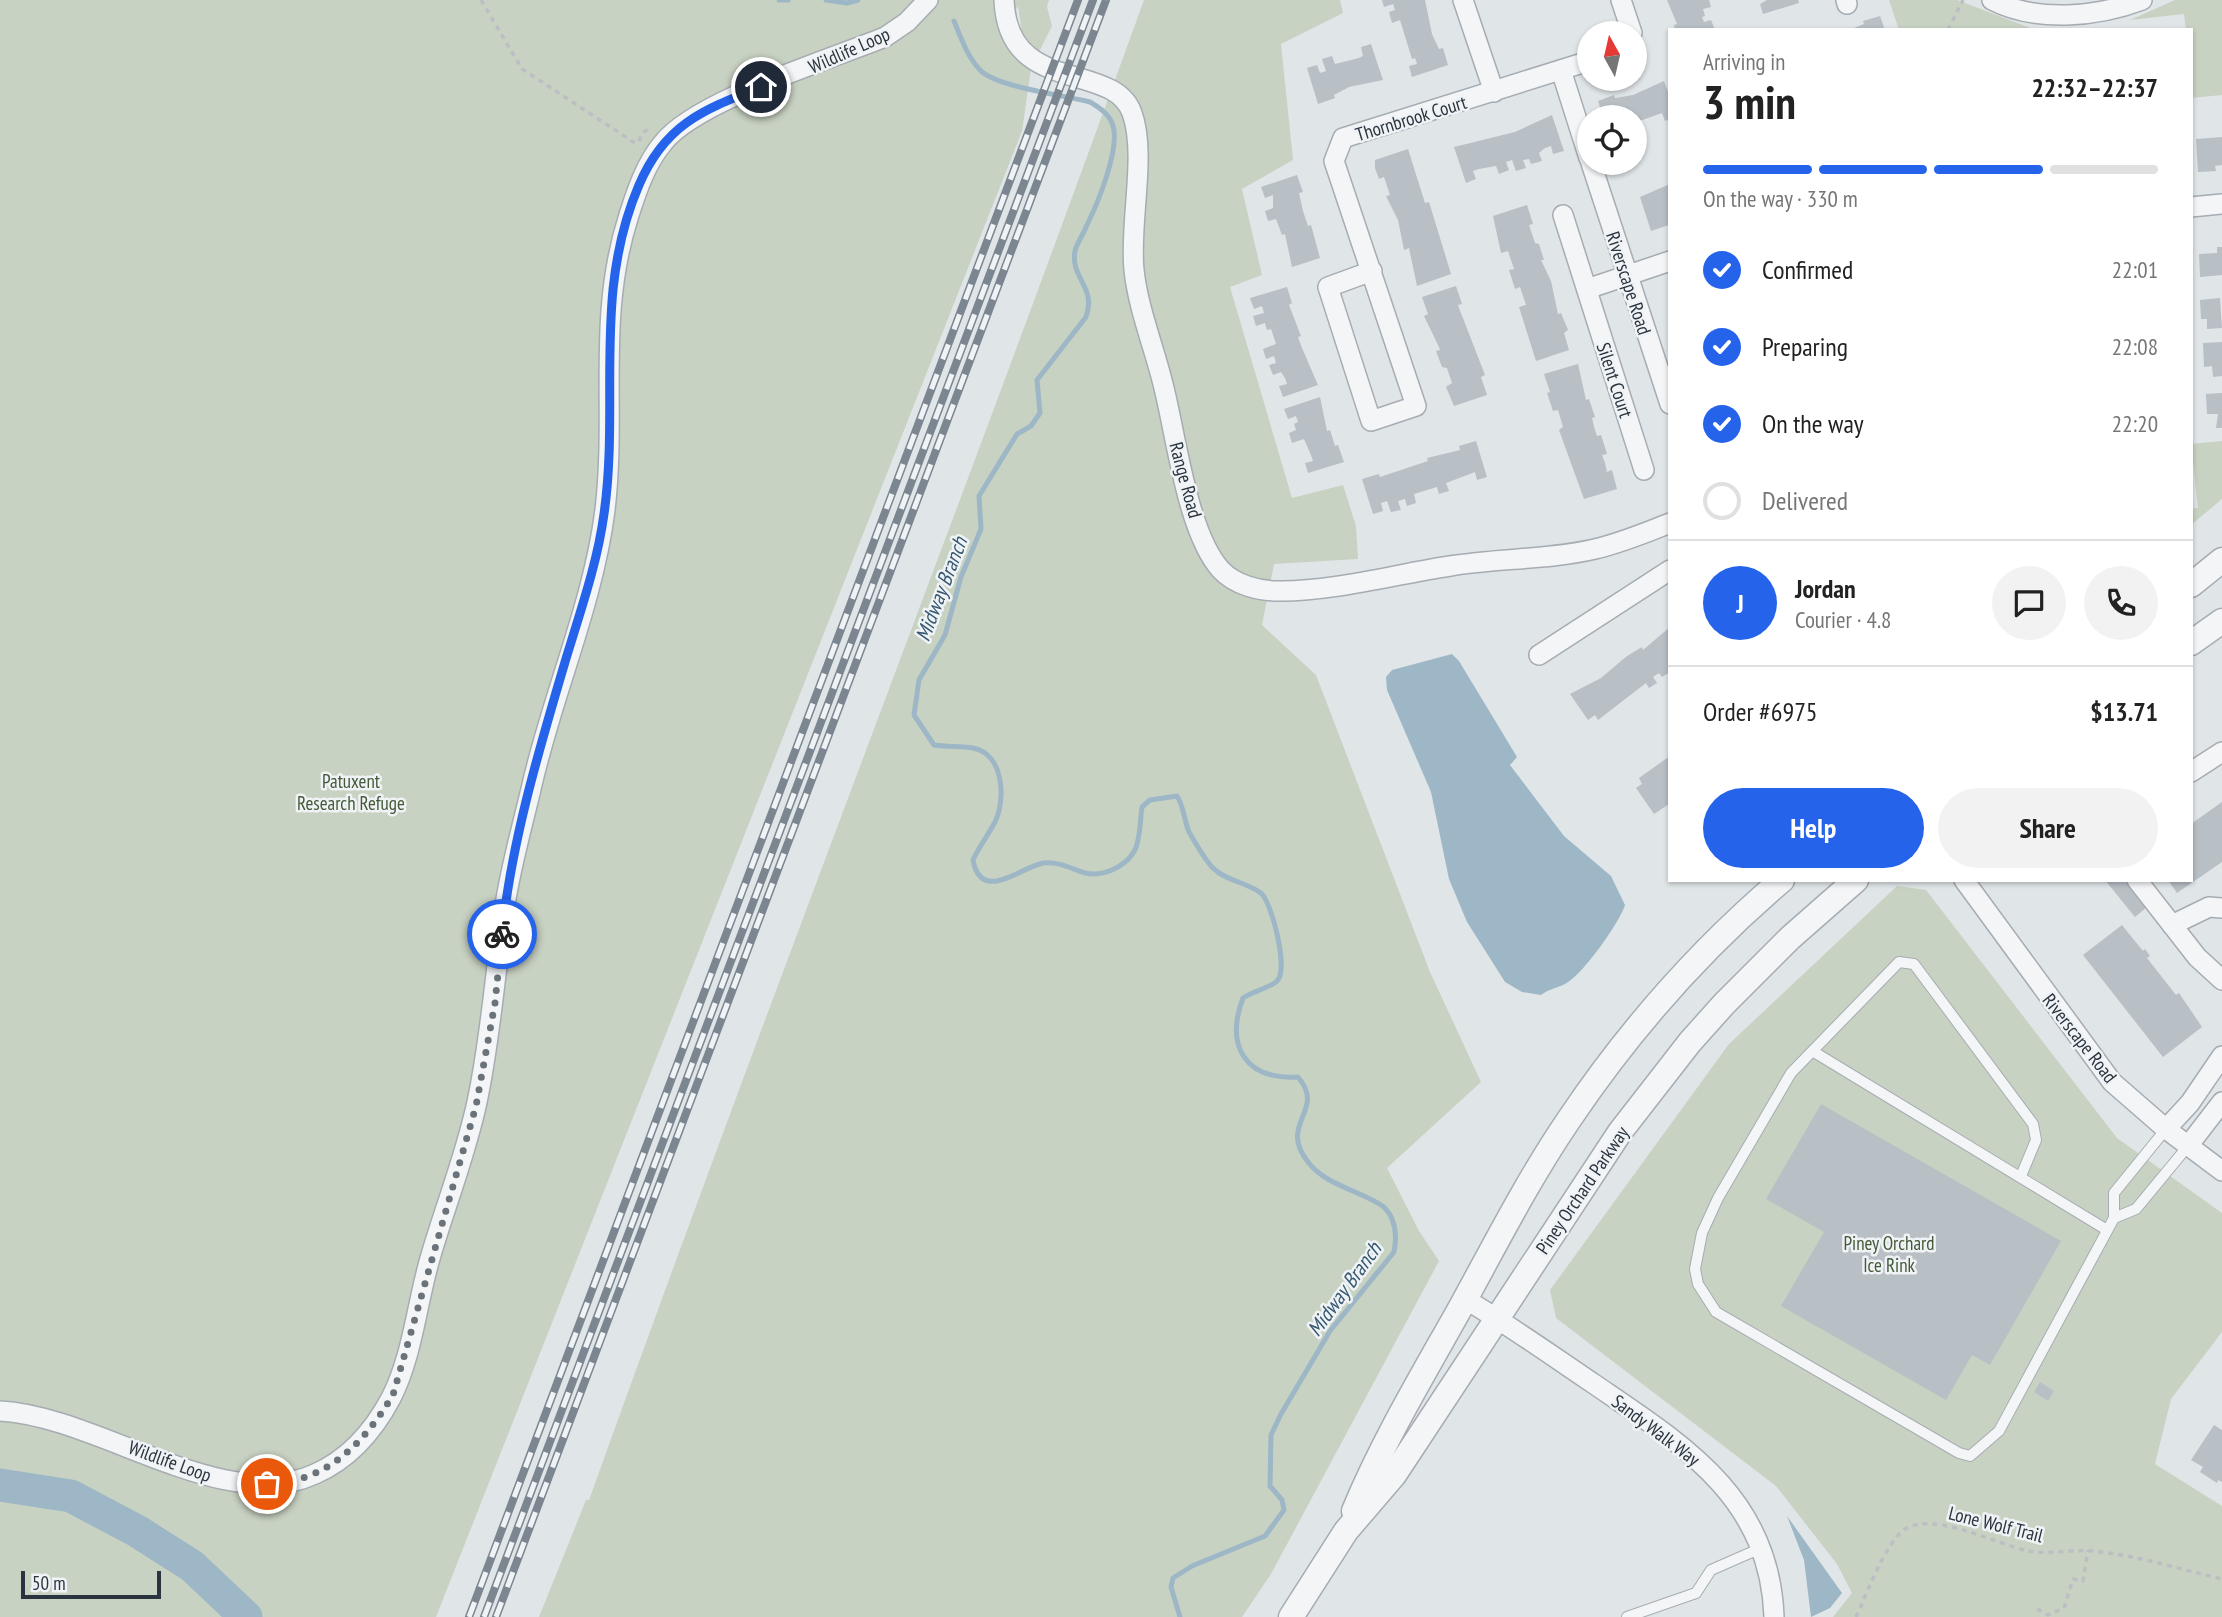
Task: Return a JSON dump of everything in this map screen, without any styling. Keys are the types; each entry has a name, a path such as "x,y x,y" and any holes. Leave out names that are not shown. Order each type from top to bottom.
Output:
{"street":[{"name":"Wildlife Loop","path":"0,1411 70,1424 183,1467 253,1485 281,1484 313,1476 343,1459 372,1430 393,1395 405,1361 431,1254 476,1106 495,1003 505,903 534,775 593,577 604,514 611,443 607,371 610,294 620,245 638,186 661,144 682,123 711,107 885,37 908,22 928,0"},
{"name":"Range Road","path":"1004,0 1009,32 1019,48 1036,62 1102,86 1122,98 1132,111 1137,157 1134,270 1191,505 1206,547 1222,571 1248,587 1278,591 1471,563 1593,550 1637,537 1668,524"},
{"path":"1464,0 1494,92 1577,65"},
{"path":"1620,0 1628,21"},
{"path":"1992,0 2004,6 2065,16 2082,22 2142,0"},
{"name":"Riverscape Road","path":"1561,70 1577,120"},
{"name":"Thornbrook Court","path":"1372,271 1328,287 1371,421 1416,406 1372,271 1334,161 1343,138 1494,92"},
{"name":"Riverscape Road","path":"1595,175 1668,398"},
{"path":"2193,207 2222,204"},
{"name":"Silent Court","path":"1563,215 1644,470"},
{"path":"1587,289 1668,262"},
{"path":"2193,583 2222,560"},
{"path":"1539,655 1668,571"},
{"path":"2193,642 2222,621"},
{"path":"2193,771 2222,752"},
{"name":"Piney Orchard Parkway","path":"1346,1531 1376,1460 1535,1174 1569,1120 1618,1054 1692,967 1780,882"},
{"name":"Piney Orchard Parkway","path":"1291,1617 1346,1531 1394,1475 1606,1151 1690,1042 1790,938 1854,882"},
{"name":"Riverscape Road","path":"1965,882 2112,1082 2166,1129 2222,1171"},
{"path":"2139,882 2197,957 2222,980"},
{"path":"2172,925 2208,907 2222,908"},
{"path":"2166,1129 2190,1103 2222,1056"},
{"path":"2188,1146 2222,1102"},
{"name":"Sandy Walk Way","path":"1465,1299 1497,1318 1699,1458 1734,1499 1759,1549 1766,1564 1774,1617"}],"lane":[{"path":"2021,1176 2036,1140 2033,1125 1914,964 1899,962 1791,1073 1702,1233 1695,1269 1698,1284 1716,1312 1947,1447 1970,1456 1999,1431 2114,1218 2114,1193 2166,1129"},
{"path":"1814,1052 2107,1230"},
{"path":"2114,1218 2136,1209 2188,1146"},
{"path":"1628,1617 1696,1594 1711,1570 1759,1549"}],"path":[{"path":"481,0 522,69 638,145"},
{"path":"1949,28 1963,0"},
{"name":"Lone Wolf Trail","path":"1856,1617 1891,1545 1902,1530 1916,1524 1934,1523 2029,1551 2088,1550 2222,1579"},
{"path":"2037,1609 2049,1615 2064,1608 2073,1579 2083,1580 2088,1550"}],"green space":[{"name":"Patuxent Research Refuge","path":"0,0 1049,0 1047,7 1052,26 1039,52 1023,40 1018,6 1007,28 1005,35 1008,47 1031,69 1022,131 436,1617 0,1617"},
{"path":"1144,0 1340,0 1343,13 1281,44 1293,160 1242,189 1262,275 1230,287 1292,498 1343,485 1356,526 1358,559 1274,564 1262,625 1316,675 1430,972 1481,1082 1387,1168 1419,1231 1439,1261 1271,1574 1242,1617 539,1617 586,1500 589,1500"},
{"path":"1889,0 1957,0 2031,28 1898,28"},
{"path":"2175,0 2222,0 2222,95 2193,98 2193,28 2186,28 2184,14 2130,20"},
{"path":"2222,441 2222,499 2193,523 2193,509 2198,508 2193,444"},
{"name":"Piney Orchard Ice Rink","path":"1897,886 1926,890 2117,1138 2222,1213 2222,1332 2171,1399 2155,1464 2222,1506 2222,1617 1833,1617 1852,1593 1837,1564 1776,1486 1556,1318 1550,1290 1729,1044"}],"water":[{"path":"1452,654 1459,661 1517,757 1510,765 1564,836 1611,876 1625,905 1608,935 1581,971 1565,984 1541,995 1522,992 1505,982 1467,922 1449,879 1431,792 1387,690 1386,677 1392,670"},
{"path":"1787,1516 1842,1593 1830,1608 1811,1617 1804,1560"}],"building":[{"path":"1382,0 1425,0 1432,34 1439,49 1443,48 1448,65 1412,77 1409,66 1417,64 1415,58 1412,59 1400,20 1392,23 1389,12 1395,10 1393,4 1384,7"},
{"path":"1667,0 1709,0 1711,7 1703,9 1705,16 1702,17 1704,22 1711,20 1714,28 1675,28 1677,24"},
{"path":"1767,0 1798,0 1799,3 1763,14 1760,4"},
{"path":"1880,16 1884,28 1854,28 1864,24 1863,21"},
{"path":"1371,44 1383,80 1349,87 1334,95 1335,98 1318,104 1307,68 1317,65 1320,73 1326,71 1322,59 1332,56 1335,64 1359,58 1363,56 1361,47"},
{"path":"1664,81 1668,92 1668,120 1665,121 1662,113 1647,118 1647,105 1599,105 1598,101 1614,95 1615,98 1647,91"},
{"path":"1552,115 1564,151 1553,154 1551,146 1545,148 1539,153 1542,161 1531,164 1529,159 1523,160 1526,168 1516,171 1512,160 1506,162 1509,170 1499,174 1496,166 1479,169 1473,171 1476,179 1466,183 1454,147 1515,132"},
{"path":"2222,137 2222,165 2215,166 2216,171 2198,172 2196,139"},
{"path":"1408,149 1425,203 1429,202 1451,274 1417,286 1409,248 1404,250 1398,220 1386,196 1390,195 1384,177 1379,179 1375,168 1375,160"},
{"path":"1297,175 1303,192 1299,193 1303,211 1308,226 1311,225 1320,258 1292,267 1285,234 1282,235 1276,219 1268,221 1265,211 1273,208 1273,195 1265,198 1261,187"},
{"path":"1668,185 1668,225 1651,231 1640,197"},
{"path":"1527,205 1533,224 1529,225 1535,243 1539,244 1544,260 1541,260 1551,281 1558,314 1561,313 1568,330 1564,333 1569,350 1536,361 1519,307 1526,305 1520,287 1515,289 1509,270 1514,269 1508,251 1501,253 1493,216"},
{"path":"2217,247 2222,247 2222,275 2200,277 2199,254 2217,253"},
{"path":"1456,286 1462,304 1458,305 1485,375 1481,377 1487,395 1454,406 1446,387 1452,383 1447,368 1442,367 1436,351 1440,350 1424,316 1428,314 1422,297"},
{"path":"1287,287 1292,303 1289,305 1301,336 1298,337 1318,385 1283,397 1279,386 1287,384 1285,378 1281,372 1273,375 1269,365 1276,363 1274,356 1266,359 1263,349 1276,344 1271,329 1267,330 1265,323 1256,326 1253,316 1264,313 1262,306 1254,309 1250,298"},
{"path":"2220,298 2222,328 2207,329 2207,319 2201,319 2200,300"},
{"path":"2222,342 2222,376 2213,377 2212,366 2204,367 2203,343"},
{"path":"1578,364 1586,400 1589,399 1595,417 1592,418 1594,427 1597,436 1601,435 1607,454 1602,455 1607,472 1612,470 1617,489 1584,499 1559,430 1563,427 1558,410 1553,411 1547,393 1550,392 1544,374"},
{"path":"2222,393 2222,428 2216,428 2218,414 2207,414 2206,394"},
{"path":"1320,397 1327,431 1330,430 1344,462 1308,473 1305,463 1313,461 1311,455 1304,439 1292,443 1289,433 1296,430 1294,424 1298,422 1296,416 1288,419 1284,409"},
{"path":"1476,441 1487,477 1477,480 1475,472 1446,483 1449,491 1439,494 1437,487 1414,494 1416,503 1407,506 1405,499 1398,501 1401,510 1391,512 1387,501 1381,503 1383,511 1373,514 1362,479 1379,474 1380,477 1428,461 1427,458 1460,450 1459,446"},
{"path":"1668,629 1668,673 1662,677 1659,673 1653,677 1657,683 1649,688 1646,683 1598,720 1595,715 1588,720 1570,694 1601,678 1642,647 1643,650"},
{"path":"1668,757 1668,805 1654,814 1636,788 1642,784 1639,778"},
{"path":"2222,802 2222,862 2193,882 2193,823"},
{"path":"2107,882 2127,882 2147,907 2135,917"},
{"path":"2169,882 2193,882 2177,893"},
{"path":"2122,925 2143,951 2145,949 2150,956 2147,958 2176,995 2179,993 2202,1027 2163,1057 2083,955"},
{"path":"1821,1104 2061,1241 1990,1365 1972,1355 1946,1400 1781,1306 1824,1232 1766,1199"},
{"path":"2040,1382 2054,1391 2048,1401 2034,1392"},
{"path":"2214,1425 2222,1430 2222,1482 2218,1480 2217,1483 2200,1472 2203,1467 2191,1460"}],"waterway":[{"name":"Midway Branch","path":"779,0 788,0"},
{"name":"Midway Branch","path":"826,0 847,3 858,0"},
{"name":"Midway Branch","path":"954,21 968,53 980,70 988,76 1015,86 1090,102 1110,119 1114,146 1102,190 1075,251 1076,268 1088,298 1086,317 1037,380 1040,413 1031,426 1017,434 979,496 981,529 961,577 945,635 919,680 914,715 934,745 973,748 983,752 996,768 1000,779 1001,802 995,822 973,860 977,873 984,880 1003,880 1043,863 1059,864 1089,874 1112,870 1134,852 1139,836 1142,807 1150,800 1177,796 1189,832 1207,860 1224,876 1261,893 1270,909 1278,937 1281,964 1277,981 1243,998 1238,1015 1237,1031 1244,1057 1265,1073 1298,1077 1307,1099 1297,1137 1308,1162 1324,1177 1384,1207 1395,1228 1394,1252 1330,1331 1271,1435 1270,1486 1282,1500 1284,1510 1265,1536 1192,1566 1173,1578 1171,1587 1180,1617"},
{"path":"0,1485 71,1496 137,1531 192,1566 246,1617"}],"railway":[{"path":"469,1617 1078,0"},
{"path":"484,1617 1093,0"},
{"path":"496,1617 1106,0"}],"way so far":[{"path":"267,1484 281,1484 313,1476 343,1459 372,1430 393,1395 405,1361 431,1254 476,1106 495,1003 502,934"}],"route":[{"path":"502,934 505,903 534,775 565,662 593,577 604,514 611,443 607,371 610,294 620,245 638,186 661,144 682,123 711,107 761,87"}]}
